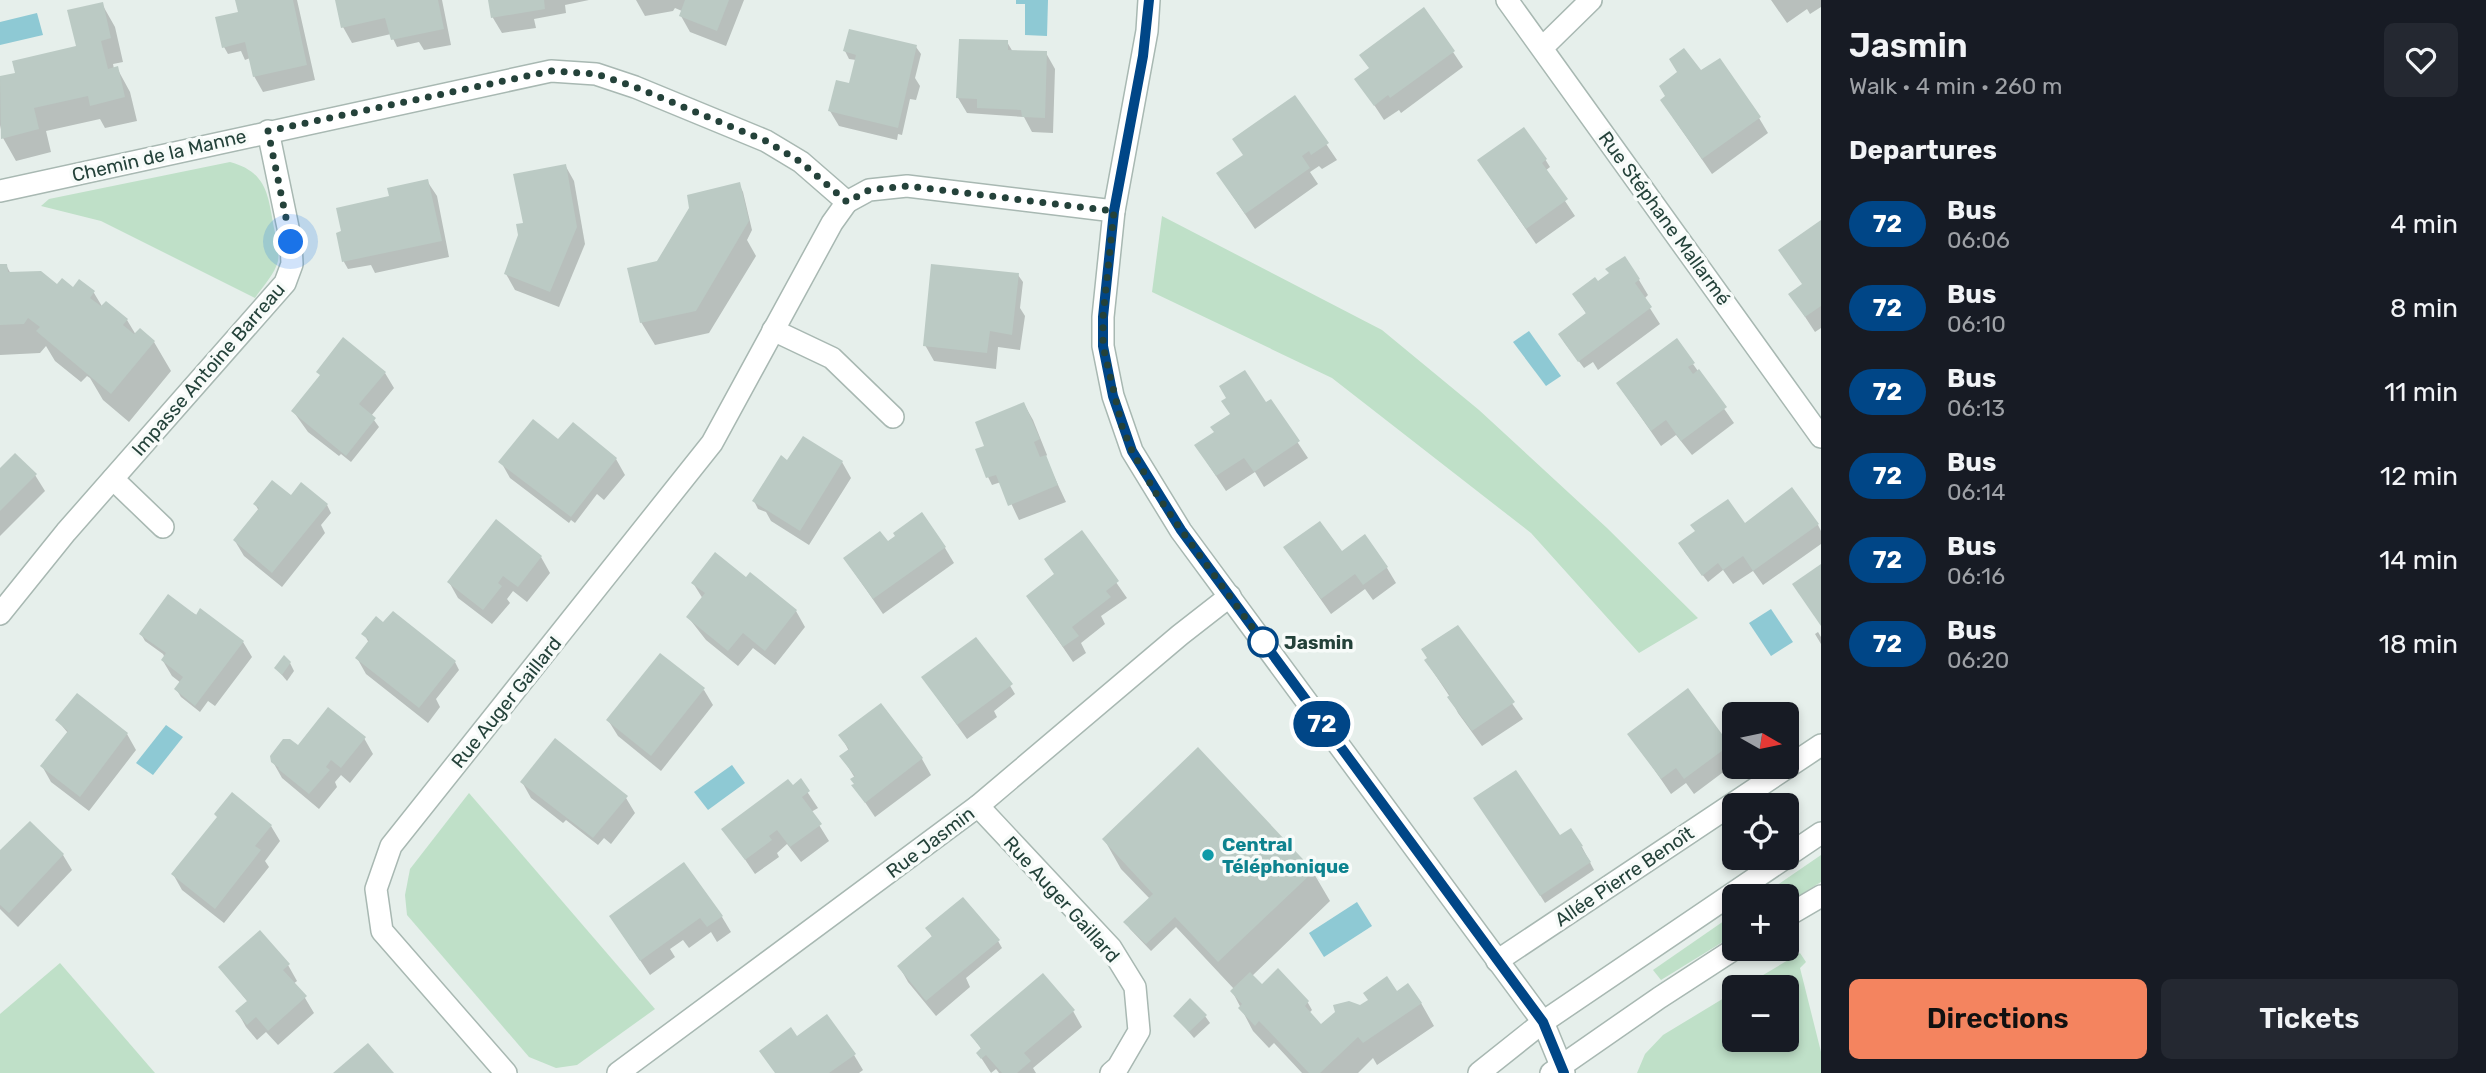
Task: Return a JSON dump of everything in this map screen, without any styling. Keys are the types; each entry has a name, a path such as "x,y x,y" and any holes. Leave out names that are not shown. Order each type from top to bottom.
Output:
{"street":[{"path":"1149,0 1143,56 1114,211 1103,317 1103,346 1122,426 1132,451 1155,492 1543,1022 1559,1071 1659,998 1722,957"},
{"name":"Rue Stéphane Mallarmé","path":"1507,0 1821,437"},
{"path":"1543,47 1591,0"},
{"name":"Chemin de la Manne","path":"0,191 551,71 596,74 635,87 766,141 801,162 847,202"},
{"name":"Impasse Antoine Barreau","path":"0,614 66,532 285,283 292,264 291,242 268,131"},
{"path":"847,202 869,190 907,186 1114,211"},
{"name":"Rue Auger Gaillard","path":"506,1073 382,931 376,889 391,846 712,443 832,223 847,202"},
{"path":"774,330 832,358 893,417"},
{"path":"113,478 163,527"},
{"name":"Rue Jasmin","path":"618,1073 978,806 1230,596"},
{"name":"Allée Pierre Benoît","path":"1497,961 1821,744"},
{"name":"Rue Auger Gaillard","path":"978,806 1111,948 1135,987 1139,1031 1118,1067 1111,1073"},
{"path":"1799,848 1821,833"},
{"path":"1479,1073 1543,1022 1767,870"},
{"path":"1799,909 1821,896"}],"green space":[{"path":"230,162 252,172 264,186 278,244 276,266 255,298 101,221 41,206 49,199"},
{"path":"1162,216 1382,330 1479,410 1607,528 1698,618 1639,653 1531,533 1332,378 1152,292"},
{"path":"469,793 655,1009 577,1065 556,1068 529,1057 407,915 405,895 410,869"},
{"path":"1821,855 1821,882 1799,896 1799,884 1779,884"},
{"path":"1722,922 1722,942 1661,980 1653,970"},
{"path":"1799,954 1806,962 1800,968 1821,1052 1821,1073 1637,1073 1645,1054 1663,1035 1722,999 1722,1052 1799,1052 1799,975 1763,975 1787,961 1799,961"},
{"path":"60,963 155,1073 0,1073 0,1014"}],"water":[{"path":"1016,0 1048,0 1047,36 1025,35 1025,4 1016,4"},
{"path":"37,13 43,35 0,45 0,22"},
{"path":"1529,331 1561,376 1546,386 1513,342"},
{"path":"1771,609 1793,642 1771,656 1749,623"},
{"path":"166,725 183,737 153,775 136,763"},
{"path":"732,765 745,783 708,810 694,792"},
{"path":"1357,902 1372,926 1324,957 1309,933"}],"building":[{"path":"235,0 293,0 307,65 253,77 245,42 222,48 215,17 238,12"},
{"path":"335,0 438,0 444,29 391,40 385,18 341,28"},
{"path":"488,0 544,0 545,9 491,18"},
{"path":"685,0 729,0 717,31 679,16"},
{"path":"103,2 111,38 101,41 108,69 118,66 125,97 90,106 88,96 34,108 39,129 1,139 0,76 15,73 12,61 76,46 67,10"},
{"path":"1424,7 1455,51 1390,98 1388,95 1374,106 1354,79 1369,68 1359,55"},
{"path":"849,29 917,45 898,128 828,111 836,80 849,83 856,55 843,51"},
{"path":"959,39 1008,40 1008,50 1047,51 1045,118 1022,117 1021,110 977,108 977,99 956,98"},
{"path":"1684,48 1701,70 1720,58 1761,117 1702,159 1660,100 1665,96 1659,86 1677,72 1669,59"},
{"path":"1295,95 1329,143 1311,155 1309,151 1302,156 1310,168 1245,214 1216,173 1243,155 1232,139"},
{"path":"1524,127 1547,159 1542,163 1568,199 1526,229 1477,160"},
{"path":"566,164 577,227 550,292 504,274 518,235 516,224 523,223 513,174"},
{"path":"428,179 442,241 342,262 336,233 341,231 336,208 389,196 387,188"},
{"path":"740,182 749,221 696,311 640,323 627,268 657,261 689,208 687,195"},
{"path":"1821,220 1821,306 1805,317 1788,294 1802,284 1778,250"},
{"path":"1625,256 1640,279 1635,283 1652,307 1578,362 1558,334 1586,313 1572,294 1595,277 1598,281 1609,273 1605,269"},
{"path":"0,264 7,264 8,272 41,271 57,284 62,278 73,287 79,279 95,291 90,298 101,306 106,301 128,319 123,325 134,334 140,328 155,341 111,394 36,331 40,327 28,318 24,324 0,325"},
{"path":"931,264 1019,273 1012,335 990,331 987,353 923,346"},
{"path":"343,337 386,372 359,404 376,418 346,456 291,411 320,375 316,372"},
{"path":"1677,338 1695,363 1688,367 1693,374 1699,369 1727,407 1681,441 1666,420 1651,431 1616,383"},
{"path":"1245,370 1266,402 1271,399 1300,441 1254,472 1244,458 1216,476 1194,445 1214,432 1210,427 1230,414 1221,401 1226,398 1219,386"},
{"path":"1024,402 1040,439 1034,442 1040,457 1046,455 1058,485 1008,506 996,475 986,478 975,449 984,446 975,422"},
{"path":"533,419 558,439 573,422 617,458 571,517 498,462"},
{"path":"803,436 843,461 800,531 752,501 781,455 787,460"},
{"path":"15,453 37,474 0,511 0,468"},
{"path":"272,480 291,495 301,482 328,504 272,573 233,540 259,508 253,504"},
{"path":"1792,487 1819,524 1753,571 1743,556 1723,570 1718,563 1702,576 1678,543 1695,531 1690,525 1728,499 1745,523"},
{"path":"922,512 946,547 873,599 843,558 880,531 888,541 895,536 893,533"},
{"path":"496,519 542,556 518,587 503,576 498,583 502,586 483,610 447,582"},
{"path":"1320,521 1342,551 1365,534 1388,567 1363,585 1355,574 1321,599 1283,547"},
{"path":"1082,530 1119,581 1106,591 1111,597 1072,627 1079,636 1063,647 1026,596 1054,574 1044,559"},
{"path":"715,552 746,577 750,572 797,610 765,651 743,633 728,651 686,617 705,593 691,583"},
{"path":"1821,564 1821,626 1792,584"},
{"path":"168,594 196,615 200,608 244,641 195,706 174,689 183,677 161,660 166,653 139,634"},
{"path":"393,611 456,661 419,708 355,658 369,640 361,634 376,616 383,622"},
{"path":"1458,625 1515,702 1472,731 1447,697 1450,695 1424,660 1427,658 1421,649"},
{"path":"976,637 1013,684 957,725 921,677"},
{"path":"660,653 705,688 651,756 606,720"},
{"path":"284,655 291,662 282,675 274,668"},
{"path":"1688,688 1722,734 1722,751 1684,779 1676,768 1661,779 1627,734"},
{"path":"77,693 128,733 80,797 40,766 68,731 55,720"},
{"path":"881,703 923,758 865,803 851,785 854,784 850,779 855,776 839,756 849,749 838,735"},
{"path":"328,707 366,737 341,768 331,760 326,767 330,770 309,794 278,769 271,762 270,756 283,739 290,739 298,745"},
{"path":"555,738 628,796 593,838 520,782"},
{"name":"Central Téléphonique","path":"1198,747 1314,871 1218,962 1175,917 1146,944 1123,922 1153,894 1102,839"},
{"path":"1516,770 1560,835 1571,828 1591,862 1540,896 1473,798"},
{"path":"801,778 810,791 802,797 822,824 790,847 777,830 769,836 772,840 745,860 721,829 788,779 793,785"},
{"path":"232,792 272,825 255,846 261,850 215,909 171,874 217,817 214,814"},
{"path":"30,821 64,854 9,913 0,905 0,850"},
{"path":"684,862 723,916 707,927 700,918 640,961 609,916"},
{"path":"963,897 1000,940 926,1001 897,966 932,936 925,928"},
{"path":"260,930 290,964 283,970 307,996 268,1031 256,1017 247,1025 235,1011 247,1001 218,967"},
{"path":"1278,968 1309,1001 1305,1006 1321,1024 1335,1012 1333,1005 1349,1001 1360,1005 1368,1000 1363,993 1387,976 1397,991 1408,983 1422,1003 1363,1043 1358,1037 1320,1073 1309,1073 1259,1021 1255,1026 1238,1008 1242,1004 1230,991 1250,972 1262,984"},
{"path":"1043,973 1075,1010 1024,1053 1031,1061 1017,1073 1002,1073 986,1055 981,1059 976,1053 981,1048 970,1035"},
{"path":"1190,998 1207,1015 1189,1032 1173,1016"},
{"path":"827,1014 856,1054 829,1073 775,1073 759,1051 791,1027 797,1036"},
{"path":"368,1043 394,1073 333,1073"}],"bus line":[{"name":"72","path":"1149,0 1143,56 1114,211 1103,317 1103,346 1122,426 1132,451 1155,492 1181,530 1543,1022 1564,1073"}],"place":[{"name":"Jasmin","path":"1263,642"},
{"name":"Central Téléphonique","path":"1208,855"}],"route":[{"path":"291,242 268,131 551,71 596,74 635,87 766,141 801,162 847,202 869,190 907,186 1114,211 1103,317 1103,346 1122,426 1132,451 1155,492 1263,642"}]}
